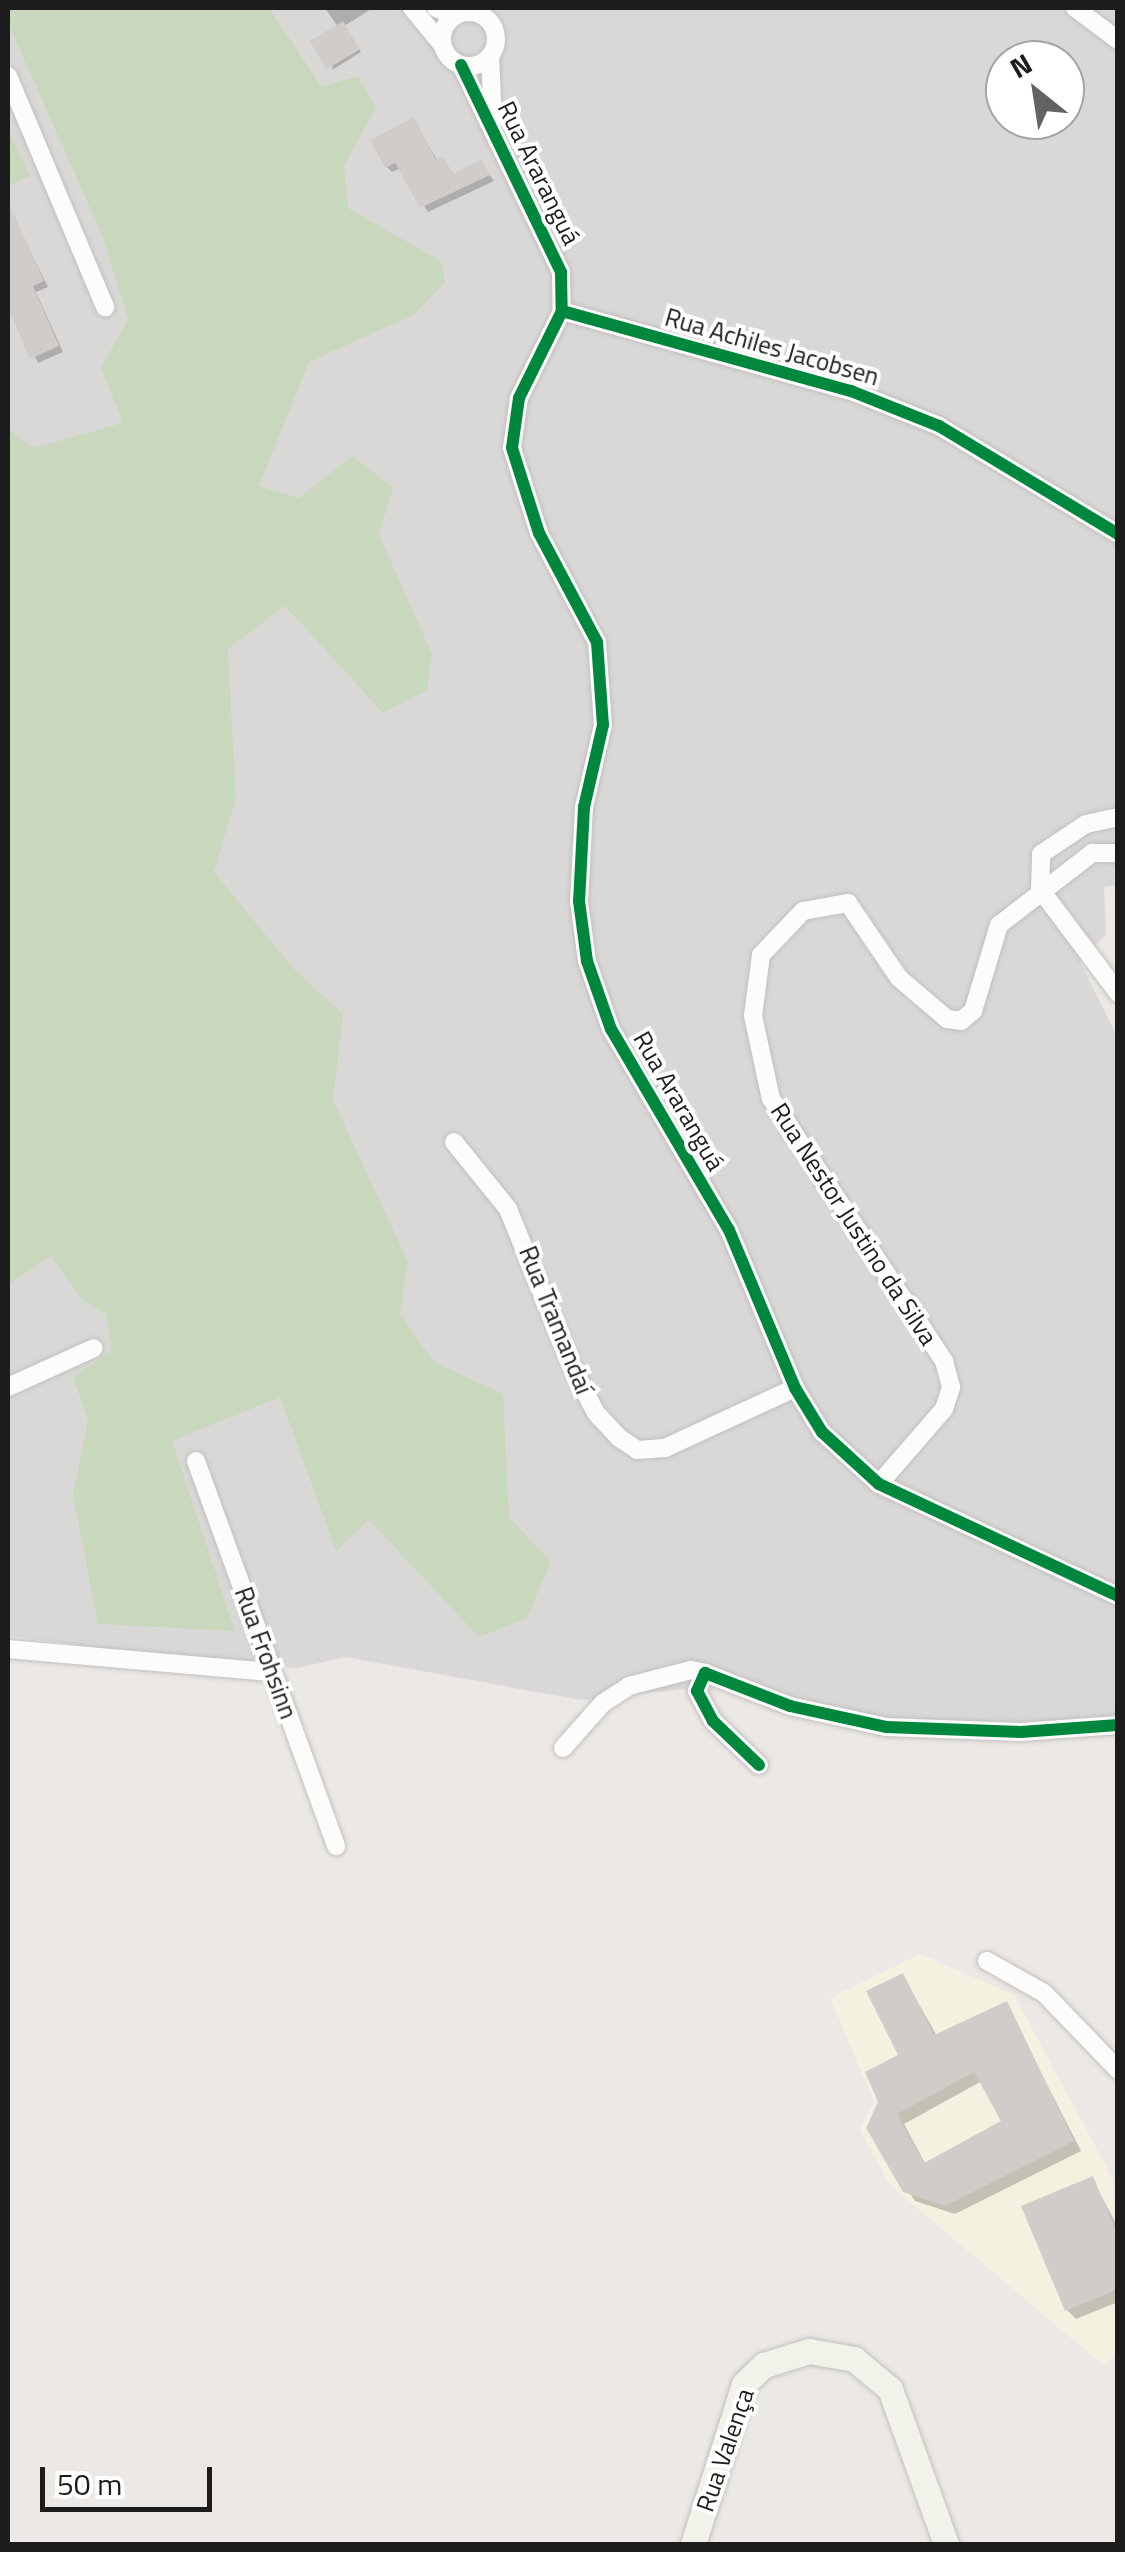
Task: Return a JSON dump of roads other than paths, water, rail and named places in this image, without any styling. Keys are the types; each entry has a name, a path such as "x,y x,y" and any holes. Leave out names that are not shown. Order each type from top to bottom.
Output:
{"street":[{"name":"Rua Araranguá","path":"412,8 461,65 549,238 561,272 562,310 520,398 512,448 538,533 597,642 603,725 580,854 587,961 630,1069 729,1230 795,1388 822,1432 879,1484 1118,1596"},
{"path":"436,8 465,12 494,28 497,8"},
{"path":"1076,8 1118,40"},
{"path":"441,42 465,12"},
{"name":"Rua Araranguá","path":"493,128 490,56 494,28"},
{"path":"461,65 490,56"},
{"path":"8,76 105,307"},
{"name":"Rua Achiles Jacobsen","path":"562,310 834,386 922,419 1118,534"},
{"path":"1118,816 1086,824 1050,846 1036,872 1040,889 1118,994"},
{"path":"1040,889 1092,854 1118,853"},
{"name":"Rua Nestor Justino da Silva","path":"879,1484 944,1409 951,1387 944,1361 771,1100 758,1064 753,982 761,955 780,929 803,911 848,903 899,978 946,1019 962,1021 972,1011 1000,925 1040,889"},
{"name":"Rua Tramandaí","path":"454,1142 508,1210 575,1374 596,1413 628,1444 637,1450 665,1448 795,1388"},
{"path":"8,1387 94,1348"},
{"name":"Rua Frohsinn","path":"196,1460 336,1846"},
{"path":"8,1649 273,1672"},
{"path":"563,1748 603,1703 630,1686 690,1670 790,1706 886,1727 1021,1732 1118,1725"},
{"path":"705,1673 697,1691 713,1722 759,1764"},
{"path":"987,1961 1044,1994 1118,2070"},
{"name":"Rua Valença","path":"694,2544 744,2384 764,2365 809,2350 854,2359 890,2389 946,2544"}]}
